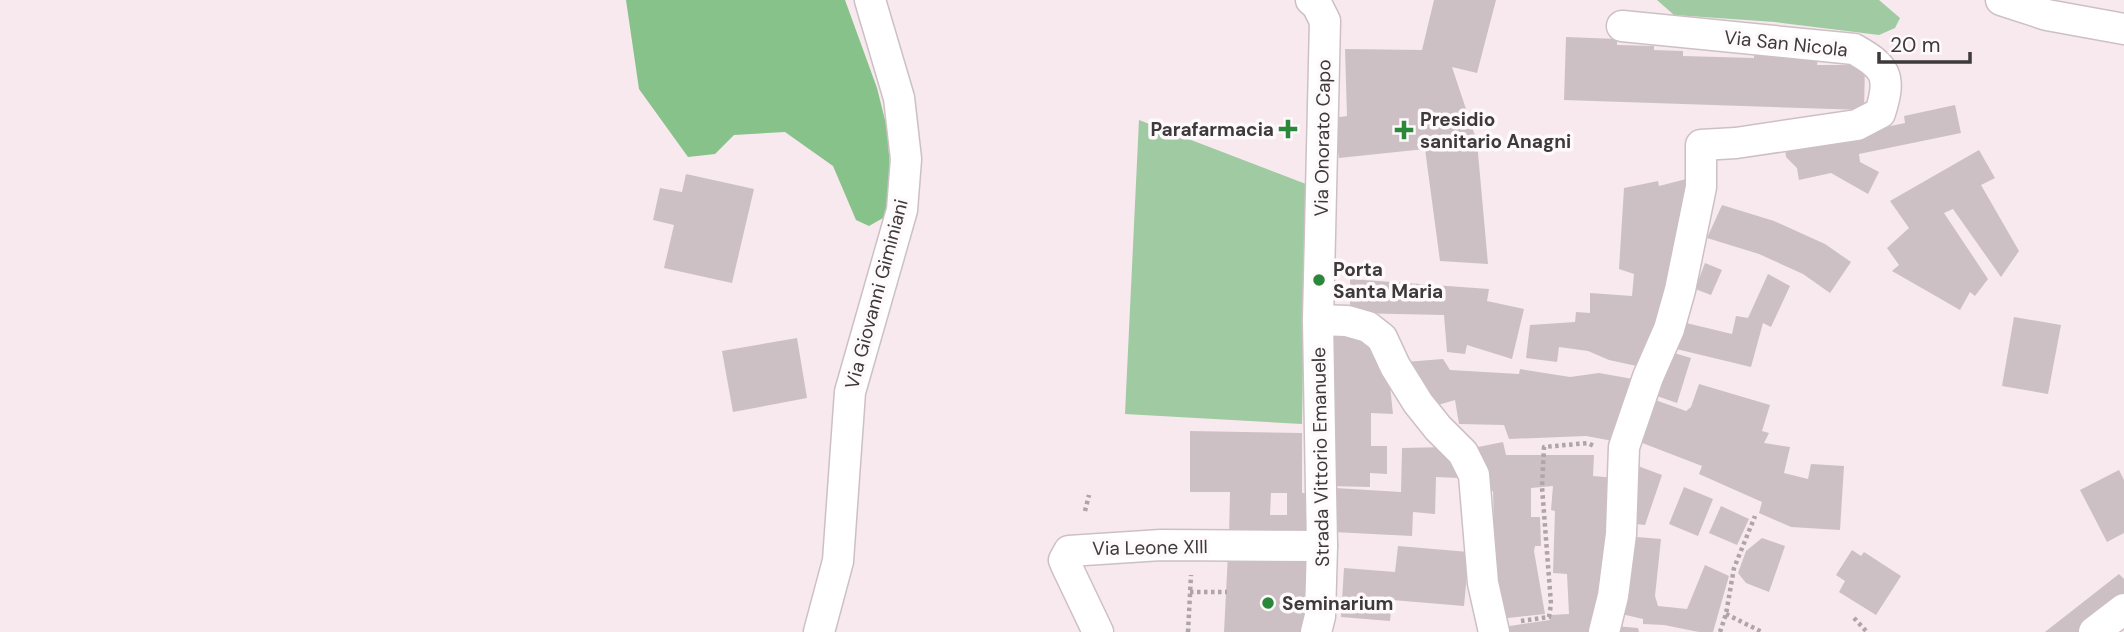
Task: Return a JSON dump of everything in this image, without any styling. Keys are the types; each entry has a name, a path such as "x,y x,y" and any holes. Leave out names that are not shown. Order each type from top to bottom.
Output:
{"street":[{"name":"Via Giovanni Giminiani","path":"819,632 838,561 850,392 902,210 906,159 899,98 870,0"},
{"name":"Via Onorato Capo","path":"1311,0 1317,5 1325,21 1319,281"},
{"path":"2001,0 2047,15 2124,29"},
{"name":"Via San Nicola","path":"1622,26 1854,49 1877,62 1885,74 1885,95 1880,113 1857,125 1737,143 1701,145 1701,187 1680,290 1669,329 1648,377 1622,459"},
{"name":"Strada Vittorio Emanuele","path":"1316,632 1320,616 1322,546 1319,281"},
{"path":"1318,320 1347,321 1368,327 1382,338 1395,366 1418,403 1463,453 1474,475 1483,583 1504,627"},
{"path":"1604,632 1613,596 1621,534 1622,459"},
{"name":"Via Leone XIII","path":"1098,632 1064,560 1073,549 1161,545 1322,546"},
{"path":"2094,632 2124,609"}],"path":[{"path":"1504,627 1549,617 1551,604 1542,487 1544,447 1588,443 1622,459"},
{"path":"1085,511 1089,495"},
{"path":"1720,632 1734,568 1755,516"},
{"path":"1188,632 1191,570"},
{"path":"1190,592 1227,592"},
{"path":"1726,614 1762,632"},
{"path":"1854,618 1867,632"}],"green space":[{"path":"626,0 845,0 877,88 887,128 892,195 883,218 869,226 856,220 833,166 785,132 734,135 715,154 688,157 639,89"},
{"path":"1657,0 1879,0 1900,18 1895,28 1879,35 1775,22 1674,15"},
{"path":"1139,120 1306,184 1302,424 1125,414"}],"building":[{"name":"Presidio sanitario Anagni","path":"1434,0 1496,0 1477,73 1452,67 1477,142 1488,264 1440,261 1425,149 1339,158 1333,118 1347,116 1345,49 1422,50"},
{"path":"1566,37 1617,39 1617,45 1654,46 1654,50 1683,51 1683,56 1754,58 1754,51 1818,57 1817,65 1865,65 1864,110 1564,100"},
{"path":"1955,105 1961,133 1859,154 1860,162 1879,172 1868,194 1831,173 1799,180 1797,168 1786,157 1785,148 1905,123 1904,116"},
{"path":"1979,150 1995,178 1981,185 2019,251 2001,277 1953,209 1944,213 1988,279 1975,296 1970,292 1960,310 1892,271 1899,265 1887,248 1909,228 1890,201"},
{"path":"686,174 754,189 732,283 664,268 674,225 653,220 660,188 682,192"},
{"path":"1698,176 1646,368 1609,360 1588,351 1559,347 1557,362 1526,358 1530,325 1575,322 1576,312 1590,313 1590,293 1632,296 1634,274 1619,269 1624,188 1658,181 1659,186"},
{"path":"1722,205 1774,221 1825,244 1851,262 1830,293 1803,274 1759,254 1707,238"},
{"path":"1705,263 1722,270 1711,295 1695,289"},
{"path":"1768,274 1790,286 1771,327 1763,323 1751,367 1672,348 1678,321 1732,334 1736,316 1748,318"},
{"path":"1350,279 1489,289 1487,301 1524,309 1512,359 1467,345 1465,354 1447,352 1444,315 1350,313"},
{"path":"2014,317 2061,325 2048,394 2002,386"},
{"path":"1329,334 1373,338 1388,367 1393,414 1371,413 1371,446 1387,446 1387,474 1370,473 1370,487 1329,486"},
{"path":"797,338 807,398 733,412 722,351"},
{"path":"1664,350 1691,358 1677,403 1651,394"},
{"path":"1443,359 1450,370 1519,374 1520,369 1570,377 1599,373 1633,379 1613,441 1586,436 1509,439 1504,425 1459,424 1455,400 1431,407 1405,362"},
{"path":"1699,384 1770,405 1762,431 1769,433 1764,443 1790,447 1784,473 1808,479 1811,464 1844,466 1840,530 1791,527 1759,513 1762,502 1699,474 1702,466 1632,439 1647,397 1686,411 1691,407"},
{"path":"1190,431 1302,433 1302,493 1312,493 1311,538 1229,537 1230,492 1190,492","holes":["1271,493 1287,493 1287,515 1270,515"]},
{"path":"1503,442 1506,455 1594,455 1593,476 1616,478 1597,632 1503,632 1503,627 1550,620 1550,615 1569,614 1567,574 1553,573 1553,486 1531,488 1531,517 1540,517 1541,546 1535,546 1534,551 1545,614 1499,619 1493,491 1487,493 1478,447"},
{"path":"1448,447 1459,464 1458,478 1436,477 1435,514 1413,512 1412,536 1333,532 1335,488 1401,492 1402,448"},
{"path":"1630,463 1662,475 1645,525 1626,523"},
{"path":"2119,470 2124,480 2124,533 2107,542 2080,490"},
{"path":"1684,487 1713,499 1698,536 1669,524"},
{"path":"1721,506 1749,519 1737,545 1709,533"},
{"path":"1624,536 1661,539 1655,596 1658,606 1687,609 1705,565 1729,576 1713,632 1643,624 1643,619 1617,613"},
{"path":"1762,538 1785,546 1769,592 1746,583 1738,573 1746,551"},
{"path":"1398,546 1469,552 1464,606 1392,600 1390,621 1341,617 1344,568 1395,572"},
{"path":"1852,550 1861,556 1864,552 1901,576 1876,615 1839,592 1845,581 1836,575"},
{"name":"Seminarium","path":"1228,554 1314,555 1305,632 1224,632"},
{"path":"2119,574 2124,579 2124,596 2078,632 2045,632"},
{"path":"1616,626 1638,628 1639,632 1614,632"}],"place":[{"name":"Parafarmacia","path":"1288,129"},
{"name":"Presidio sanitario Anagni","path":"1404,130"},
{"name":"Porta Santa Maria","path":"1319,280"},
{"name":"Seminarium","path":"1268,603"}]}
